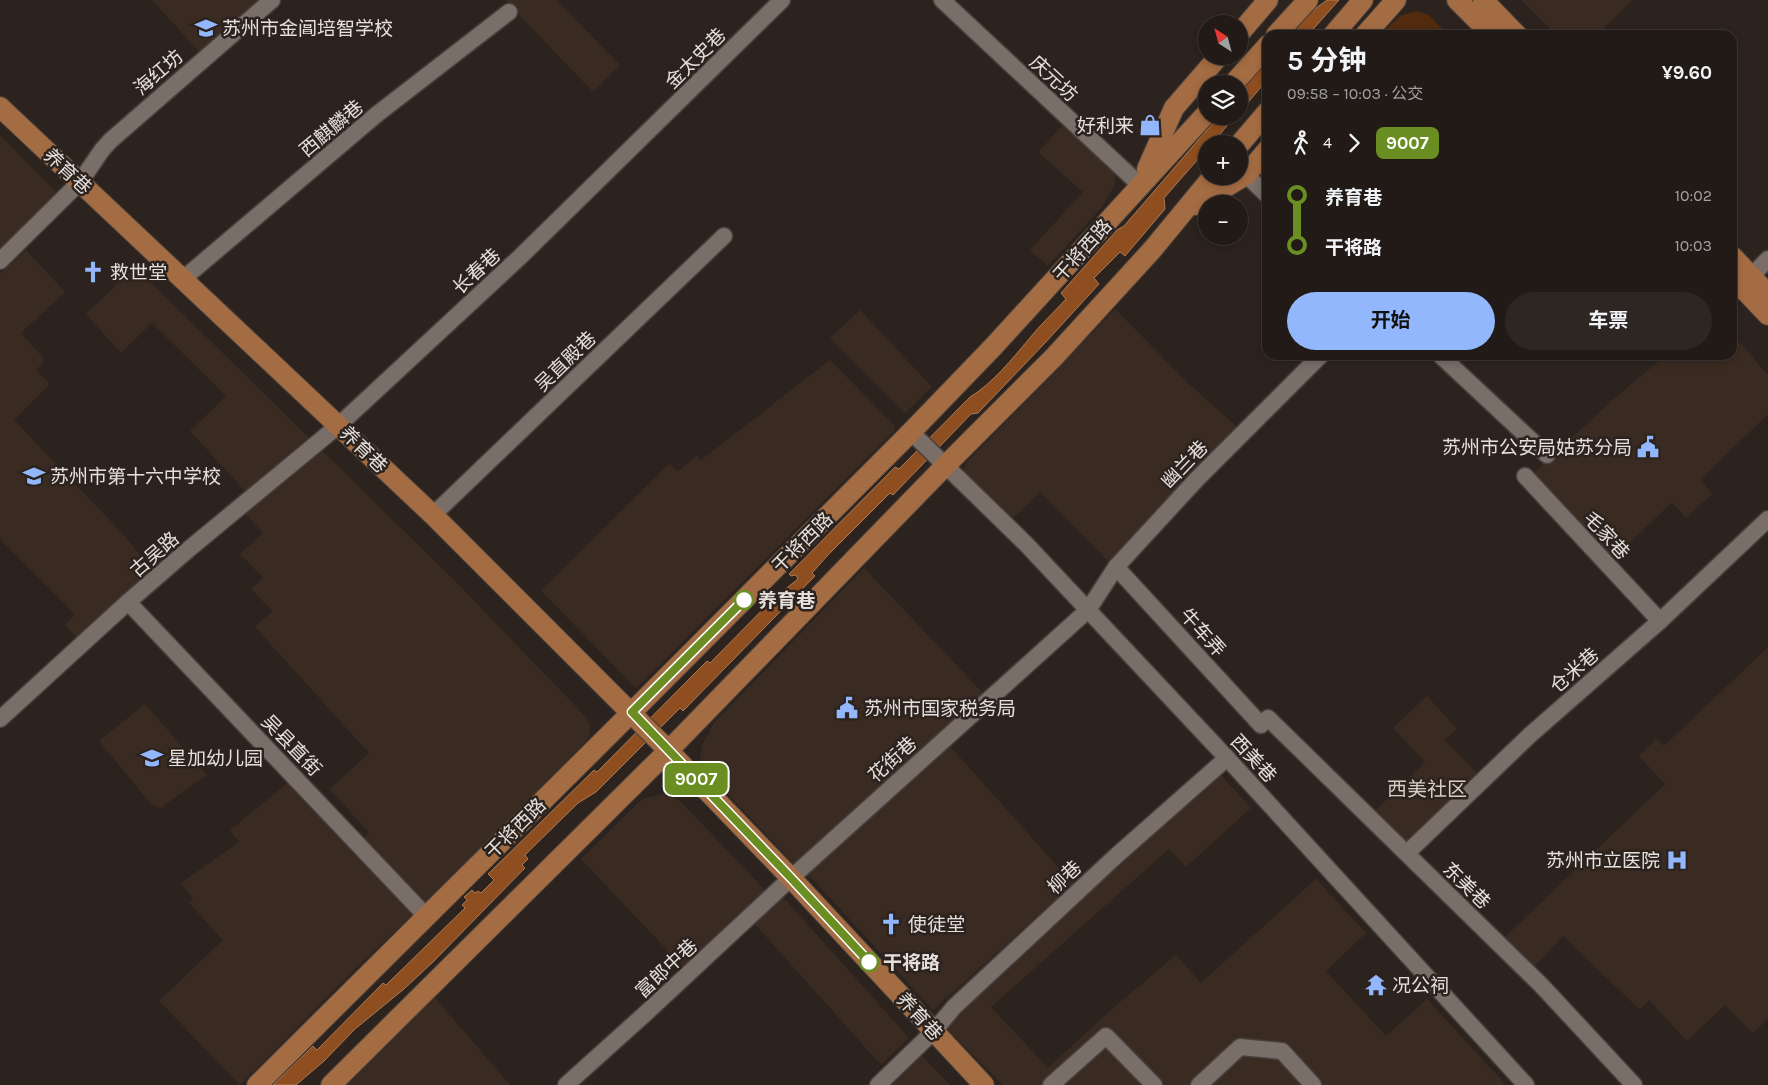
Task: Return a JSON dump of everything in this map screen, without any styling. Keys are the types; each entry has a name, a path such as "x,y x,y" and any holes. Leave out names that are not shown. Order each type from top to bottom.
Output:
{"main road":[{"path":"1248,23 1268,0"},
{"path":"1281,30 1308,0"},
{"path":"1337,30 1363,0"},
{"path":"1369,30 1396,0"},
{"path":"1457,0 1487,30"},
{"path":"1483,0 1512,30"},
{"path":"1241,75 1262,52"},
{"path":"1140,185 1174,108 1211,65"},
{"name":"养育巷","path":"0,107 339,425 635,716 791,878 984,1085"},
{"path":"1174,108 1198,119"},
{"path":"1248,135 1262,118"},
{"name":"干将西路","path":"257,1085 426,916 635,716 916,436 993,348 1198,122"},
{"path":"1248,166 1262,154"},
{"path":"331,1085 664,746 941,460 1089,320 1206,185"},
{"path":"1184,212 1222,185"},
{"path":"1737,268 1742,279 1768,315"},
{"path":"1742,279 1768,294"}],"street":[{"name":"海红坊","path":"0,262 80,182 102,150 125,126 272,0"},
{"name":"金太史巷","path":"637,144 782,0"},
{"name":"庆元坊","path":"942,0 1140,185"},
{"name":"西麒麟巷","path":"183,279 376,115 508,12"},
{"name":"长春巷","path":"339,425 520,258 637,144"},
{"path":"1248,177 1262,190"},
{"name":"吴直殿巷","path":"433,516 724,236"},
{"path":"1742,279 1768,259"},
{"name":"幽兰巷","path":"1088,610 1116,567 1197,479 1316,360"},
{"path":"1445,360 1547,455"},
{"name":"古吴路","path":"0,719 128,602 339,425"},
{"name":"西美巷","path":"916,436 1026,544 1227,758 1526,1085"},
{"name":"毛家巷","path":"1525,476 1660,621"},
{"name":"仓米巷","path":"1407,853 1530,735 1660,621 1768,519"},
{"name":"牛车弄","path":"1116,567 1264,721"},
{"name":"吴县直街","path":"128,602 426,916"},
{"name":"花街巷","path":"791,878 1088,610"},
{"name":"东美巷","path":"1264,721 1407,853 1542,986 1634,1085"},
{"name":"柳巷","path":"878,1085 934,1031 954,1007 1102,869 1227,758"},
{"name":"富郎中巷","path":"566,1085 791,878"},
{"path":"1051,1085 1106,1036 1154,1085"},
{"path":"1199,1085 1240,1047 1282,1051 1313,1085"}],"shaded area":[{"name":"苏州市金阊培智学校","path":"152,0 265,0 203,56"},
{"path":"505,0 556,0 620,65 593,92"},
{"path":"1327,0 1339,0 1312,30 1294,30 1308,14"},
{"path":"1521,0 1632,0 1602,30 1551,30"},
{"path":"1417,11 1429,15 1443,30 1385,30 1400,16"},
{"path":"1262,66 1262,86 1248,102 1248,82"},
{"path":"1064,124 1112,167 1115,174 1115,184 1101,208 1048,266 1030,250 1083,192 1038,152"},
{"path":"1211,125 1228,125 1219,135 1203,135"},
{"path":"0,135 58,194 0,253"},
{"path":"1198,140 1198,159 1164,198 1165,209 1125,256 1120,252 1094,278 1099,284 978,413 971,414 893,495 890,493 828,555 812,573 815,576 683,711 680,708 596,792 578,803 525,855 528,859 522,865 525,868 434,961 404,989 355,1029 324,1061 296,1085 273,1085 313,1046 317,1050 383,983 386,985 465,908 462,905 467,900 464,897 472,890 475,893 478,891 481,893 494,880 488,874 594,770 597,772 707,661 710,663 774,598 798,579 796,575 791,576 789,574 895,467 899,469 970,397 994,378 1066,299 1061,293 1117,230 1124,226"},
{"name":"苏州市第十六中学校","path":"26,250 65,292 21,333 45,360 36,370 50,384 14,420 121,532 152,569 78,639 65,625 75,614 0,539 0,274"},
{"path":"135,267 459,585 586,717 590,725 587,741 422,906 362,840 369,833 330,789 369,753 255,627 272,611 251,589 263,578 240,554 263,533 234,501 245,491 190,431 226,396 152,323 121,353 86,314"},
{"path":"1115,309 1190,385 1237,427 1201,462 1111,564 1040,492 1009,522 963,470 967,462"},
{"path":"860,310 932,387 905,413 830,338"},
{"name":"苏州市公安局姑苏分局","path":"1737,340 1768,375 1768,414 1700,480 1712,494 1686,518 1672,502 1607,565 1526,480 1615,398 1660,360 1737,360"},
{"path":"830,360 895,426 894,431 636,688 541,591 670,463 677,472 697,456 700,461"},
{"name":"苏州市国家税务局","path":"864,568 983,693 795,865 703,768 700,759 702,746 713,724"},
{"name":"苏州市立医院","path":"1768,647 1768,1019 1753,1033 1725,1005 1687,1041 1649,1000 1640,1010 1563,936 1532,969 1503,939 1665,784 1639,756 1656,739 1664,746"},
{"path":"1427,696 1457,729 1444,740 1479,775 1400,851 1368,818 1425,762 1393,728"},
{"name":"星加幼儿园","path":"145,704 207,775 160,808 151,804 99,741"},
{"path":"949,745 1073,884 933,1010 808,874"},
{"path":"1221,775 1251,808 1186,867 1169,849 991,1007 1048,1068 1113,1008 1176,955 1201,983 1316,879 1366,933 1326,971 1386,1036 1427,999 1506,1085 1003,1085 943,1025 1079,898"},
{"path":"290,781 415,913 362,962 240,1085 159,1001 223,940 189,903 193,899 181,883 239,842 230,830"},
{"path":"664,794 672,796 681,802 766,891 683,967 581,859 639,802 645,798"},
{"path":"783,897 909,1038 881,1065 754,923"},
{"path":"435,998 510,1085 346,1085"},
{"path":"919,1053 950,1085 887,1085"}],"bus line":[{"name":"9007","path":"744,600 632,712 869,962"}],"place":[{"name":"苏州市金阊培智学校","path":"206,28"},
{"name":"好利来","path":"1150,125"},
{"name":"救世堂","path":"93,272"},
{"name":"苏州市公安局姑苏分局","path":"1648,447"},
{"name":"苏州市第十六中学校","path":"34,476"},
{"name":"养育巷","path":"744,600"},
{"name":"苏州市国家税务局","path":"847,708"},
{"name":"星加幼儿园","path":"152,758"},
{"name":"苏州市立医院","path":"1677,860"},
{"name":"使徒堂","path":"891,924"},
{"name":"干将路","path":"869,962"},
{"name":"况公祠","path":"1376,985"}],"district":[{"name":"西美社区","path":"1427,789"}]}
